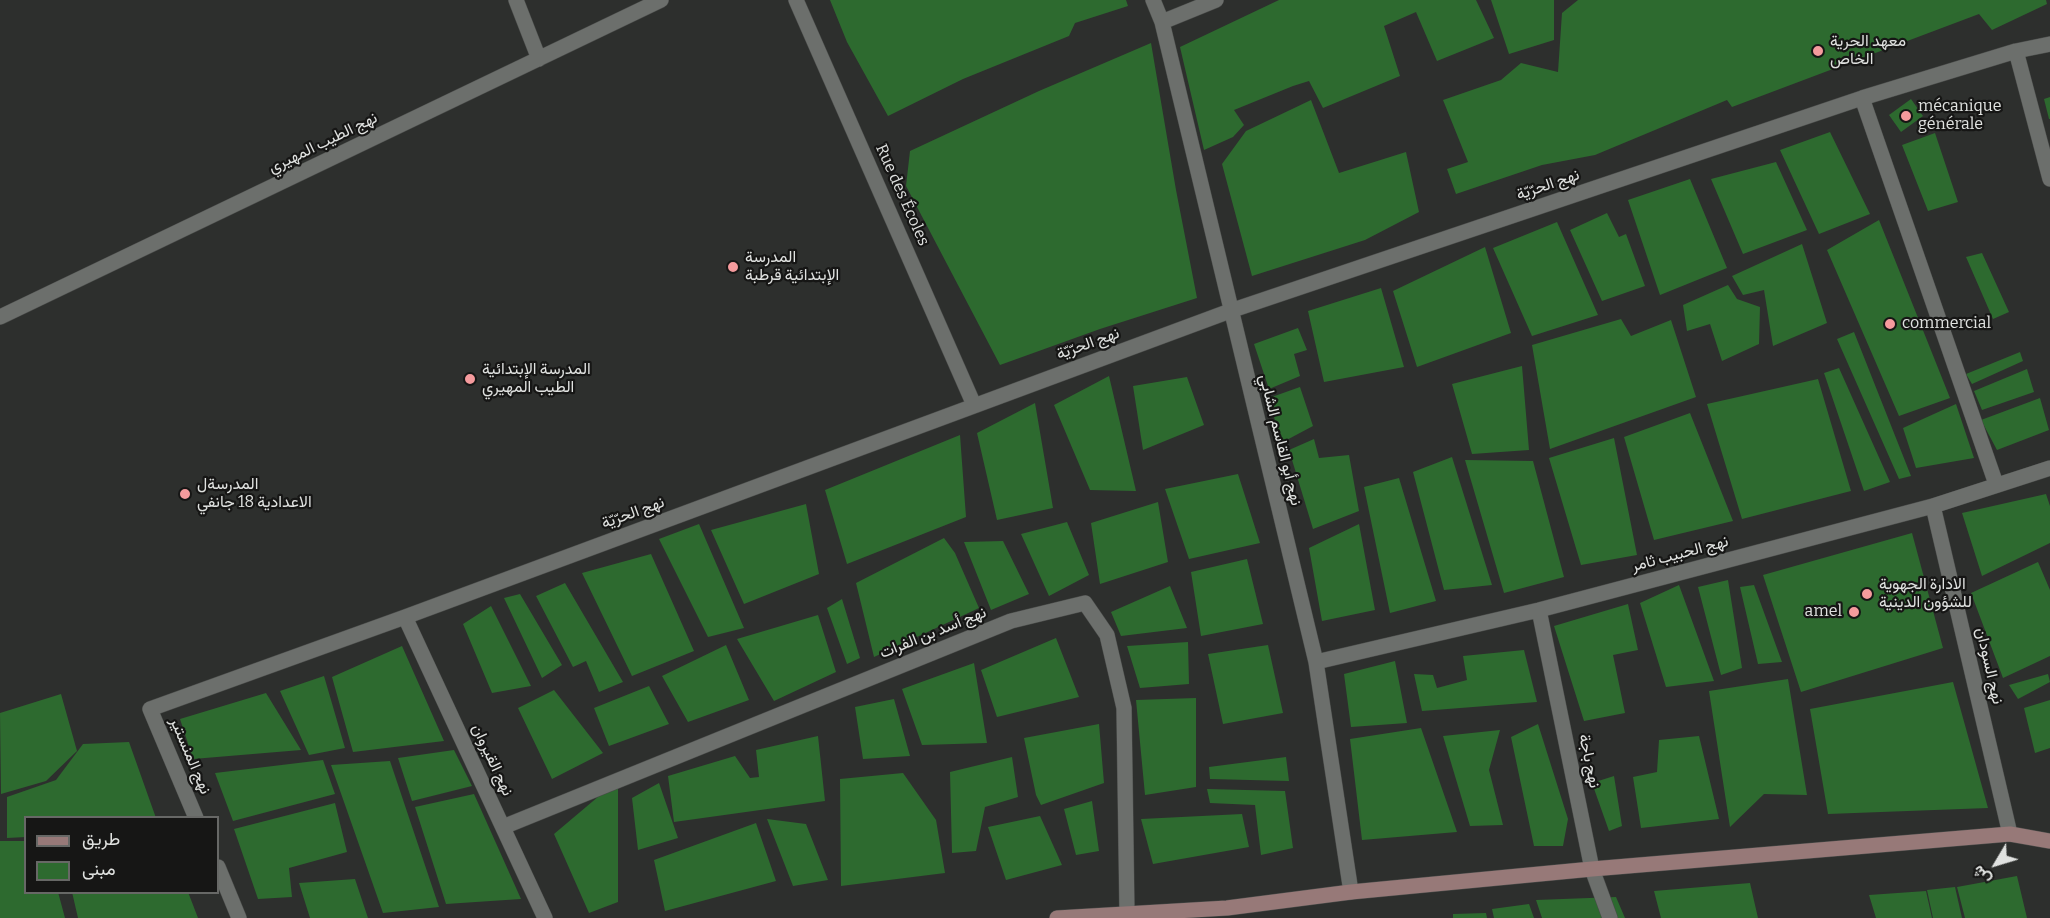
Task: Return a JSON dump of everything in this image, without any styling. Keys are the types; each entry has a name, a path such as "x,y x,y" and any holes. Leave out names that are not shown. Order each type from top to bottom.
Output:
{"street":[{"path":"516,0 539,59"},
{"name":"نهج الطيب المهيري","path":"0,317 661,0"},
{"name":"Rue des Écoles","path":"796,0 974,405"},
{"name":"نهج أبو القاسم الشابي","path":"1153,0 1162,22 1316,662 1351,892"},
{"path":"1162,22 1216,0"},
{"name":"نهج الحرّيّة","path":"150,709 405,617 1230,311 1862,98 2016,51 2050,44"},
{"path":"2016,51 2050,179"},
{"path":"1862,98 1996,484"},
{"name":"نهج الحبيب ثامر","path":"1316,662 1539,610 1933,506 2050,468"},
{"name":"نهج السودان","path":"1933,506 2010,834"},
{"name":"نهج أسد بن الفرات","path":"503,827 1011,621 1085,603 1107,635 1124,708 1127,914"},
{"name":"نهج باجة","path":"1539,610 1592,868 1610,918"},
{"name":"نهج القيروان","path":"405,617 545,918"},
{"name":"نهج المنستير","path":"150,709 195,816"},
{"path":"1057,918 1127,914 1228,913 1351,892 1592,868 2010,834 2050,841"},
{"path":"219,869 239,918"}],"building":[{"path":"830,0 1126,0 1128,6 1075,23 1069,36 963,79 888,116 847,42"},
{"path":"1279,0 1476,0 1494,38 1437,61 1416,12 1384,26 1400,76 1323,108 1309,81 1293,86 1234,110 1244,125 1233,137 1204,150 1180,47"},
{"path":"1491,0 1554,0 1554,40 1509,54"},
{"path":"1578,0 2046,0 2047,4 1992,30 1979,14 1732,107 1727,100 1595,155 1542,165 1456,194 1447,169 1468,162 1443,100 1501,80 1521,63 1558,72 1562,13"},
{"path":"1151,43 1197,298 1100,329 1000,365 906,186 910,151 1039,91"},
{"path":"2050,97 2050,119 2049,119 2044,99"},
{"name":"mécanique générale","path":"1911,99 1923,116 1901,132 1889,115"},
{"path":"1311,100 1339,173 1406,152 1419,212 1365,240 1252,276 1222,164 1246,131"},
{"path":"1830,132 1870,214 1819,234 1780,150"},
{"path":"1935,133 1958,202 1928,211 1902,145"},
{"path":"1776,162 1807,230 1743,254 1711,179"},
{"path":"1690,179 1727,268 1660,295 1628,200"},
{"path":"1607,213 1619,237 1626,234 1645,286 1602,301 1570,230"},
{"name":"commercial","path":"1879,220 1950,398 1899,416 1827,250"},
{"path":"1557,222 1598,315 1532,336 1493,248"},
{"path":"1802,244 1827,323 1773,346 1764,290 1743,295 1732,276"},
{"path":"1485,247 1511,333 1417,367 1393,291"},
{"path":"1982,253 2009,312 1993,319 1966,257"},
{"path":"1728,285 1737,299 1760,307 1759,344 1722,361 1710,324 1687,331 1683,305"},
{"path":"1381,288 1404,367 1324,382 1308,311"},
{"path":"1621,319 1631,336 1671,320 1696,397 1550,449 1532,345"},
{"path":"1298,328 1307,350 1294,354 1300,376 1269,389 1254,344"},
{"path":"1854,332 1911,476 1899,479 1837,339"},
{"path":"2020,352 2023,361 1972,384 1966,374"},
{"path":"1522,366 1529,450 1472,454 1452,384"},
{"path":"1839,368 1890,482 1864,491 1824,373"},
{"name":"commercial","path":"2027,369 2034,392 1982,410 1974,391"},
{"path":"1109,376 1136,491 1090,490 1054,405"},
{"path":"1187,377 1204,425 1143,450 1133,386"},
{"path":"1818,379 1851,491 1742,519 1707,404"},
{"path":"1300,387 1313,426 1281,443 1269,398"},
{"path":"2040,398 2049,430 1997,450 1981,420"},
{"path":"1035,403 1053,508 997,520 977,433"},
{"path":"1956,404 1974,458 1916,468 1903,428"},
{"path":"1690,413 1733,521 1654,540 1624,437"},
{"path":"960,435 966,517 847,564 825,490"},
{"path":"1614,438 1637,555 1581,565 1549,458"},
{"path":"1314,439 1319,458 1349,455 1359,511 1313,529 1289,450"},
{"path":"1452,457 1492,585 1444,590 1413,472"},
{"path":"1465,460 1533,461 1564,577 1504,593"},
{"path":"1238,474 1260,543 1189,559 1165,489"},
{"path":"1399,478 1436,601 1390,613 1364,487"},
{"path":"2046,494 2050,506 2050,543 1982,576 1962,513"},
{"path":"1158,502 1168,562 1100,584 1091,523"},
{"path":"806,504 819,574 744,604 711,530"},
{"path":"1067,522 1089,575 1049,596 1021,534"},
{"path":"699,524 744,628 708,637 659,539"},
{"path":"1359,524 1375,610 1322,621 1309,548"},
{"name":"amel","path":"1912,533 1943,648 1801,692 1763,575"},
{"path":"944,538 955,553 979,608 874,657 856,583"},
{"path":"1003,541 1029,594 991,610 964,542"},
{"path":"651,554 694,651 632,676 582,573"},
{"path":"1247,559 1263,624 1201,636 1191,572"},
{"path":"2038,562 2050,590 2050,656 2003,678 1971,593"},
{"path":"1728,580 1742,668 1721,675 1698,587"},
{"path":"565,583 623,682 599,692 586,661 573,667 536,596"},
{"path":"1679,585 1714,681 1666,687 1640,603"},
{"path":"1754,585 1782,662 1758,664 1740,587"},
{"path":"1170,586 1187,628 1121,636 1111,612"},
{"path":"520,594 562,665 542,678 504,598"},
{"path":"842,599 860,658 847,664 827,608"},
{"path":"1628,604 1638,650 1613,655 1625,713 1584,721 1554,626"},
{"path":"491,606 531,686 492,693 463,624"},
{"path":"818,615 836,672 774,701 737,639"},
{"path":"1056,638 1079,697 997,717 981,670"},
{"path":"1188,642 1189,684 1140,688 1127,646"},
{"path":"726,645 749,700 688,722 662,676"},
{"path":"1268,645 1283,713 1223,724 1208,654"},
{"path":"402,646 444,741 353,752 332,677"},
{"path":"1524,650 1537,702 1422,711 1414,674 1433,675 1437,688 1467,680 1463,656"},
{"path":"1395,661 1407,723 1351,727 1344,674"},
{"path":"974,663 987,743 922,745 902,689"},
{"path":"2048,674 2050,682 2018,699 2009,685"},
{"path":"324,676 345,748 309,755 280,691"},
{"path":"1788,679 1807,795 1764,794 1730,827 1709,691"},
{"path":"1953,682 1988,808 1828,814 1810,709"},
{"path":"649,686 669,724 609,746 594,708"},
{"path":"554,690 603,753 552,779 518,708"},
{"path":"266,693 301,750 193,759 180,719"},
{"path":"61,694 77,751 46,781 1,794 0,713"},
{"path":"1196,698 1196,787 1145,795 1136,700"},
{"path":"894,699 910,756 863,759 855,707"},
{"path":"2050,700 2050,748 2035,753 2024,708"},
{"path":"1099,724 1104,783 1041,805 1036,795 1024,738"},
{"path":"1538,724 1568,819 1563,846 1534,846 1511,737"},
{"path":"1421,728 1457,832 1362,840 1350,739"},
{"path":"1500,730 1489,770 1503,825 1470,826 1443,736"},
{"path":"818,736 825,801 674,822 668,776 735,756 750,778 759,777 756,750"},
{"path":"1699,736 1719,819 1641,828 1633,777 1657,772 1659,740"},
{"path":"129,742 155,816 24,816 24,837 7,838 7,797 56,780 83,744"},
{"path":"454,750 472,786 412,801 398,758"},
{"path":"1012,757 1018,797 985,807 976,851 952,853 950,772"},
{"path":"1286,757 1289,781 1210,779 1209,767"},
{"path":"323,760 335,794 233,821 215,773"},
{"path":"390,761 439,907 383,913 331,765"},
{"path":"903,773 936,820 945,873 841,886 840,779"},
{"path":"1614,776 1622,826 1609,831 1592,783"},
{"path":"618,780 618,902 589,913 554,834"},
{"path":"659,783 678,838 638,850 632,798"},
{"path":"1207,789 1285,791 1293,848 1261,855 1255,805 1210,803"},
{"path":"474,794 521,899 446,904 415,807"},
{"path":"1092,801 1099,851 1076,855 1064,809"},
{"path":"335,803 347,852 289,868 292,897 258,899 234,829"},
{"path":"1242,814 1249,847 1153,864 1141,819"},
{"path":"1040,816 1062,865 1006,880 988,827"},
{"path":"767,819 806,824 828,880 793,886"},
{"path":"756,823 776,881 665,911 654,860"},
{"path":"0,841 24,841 24,894 59,894 65,918 0,918"},
{"path":"2017,876 2027,918 1965,918 1957,887"},
{"path":"355,879 368,918 310,918 299,883"},
{"path":"1750,883 1758,918 1661,918 1654,891"},
{"path":"1955,887 1962,918 1933,918 1927,890"},
{"path":"1926,891 1932,918 1876,918 1869,895"},
{"path":"72,894 189,894 198,918 78,918"},
{"path":"1616,897 1625,918 1542,918 1536,900"},
{"path":"1529,904 1534,918 1494,918 1492,909"},
{"path":"1486,913 1487,918 1453,918 1453,914"}],"place":[{"name":"معهد الحرية الخاص","path":"1818,51"},
{"name":"mécanique générale","path":"1906,116"},
{"name":"المدرسة الإبتدائية قرطبة","path":"733,267"},
{"name":"commercial","path":"1890,324"},
{"name":"المدرسة الإبتدائية الطيب المهيري","path":"470,379"},
{"name":"المدرسةل الاعدادية 18 جانفي","path":"185,494"},
{"name":"الادارة الجهوية للشؤون الدينية","path":"1867,594"},
{"name":"amel","path":"1854,612"}]}
